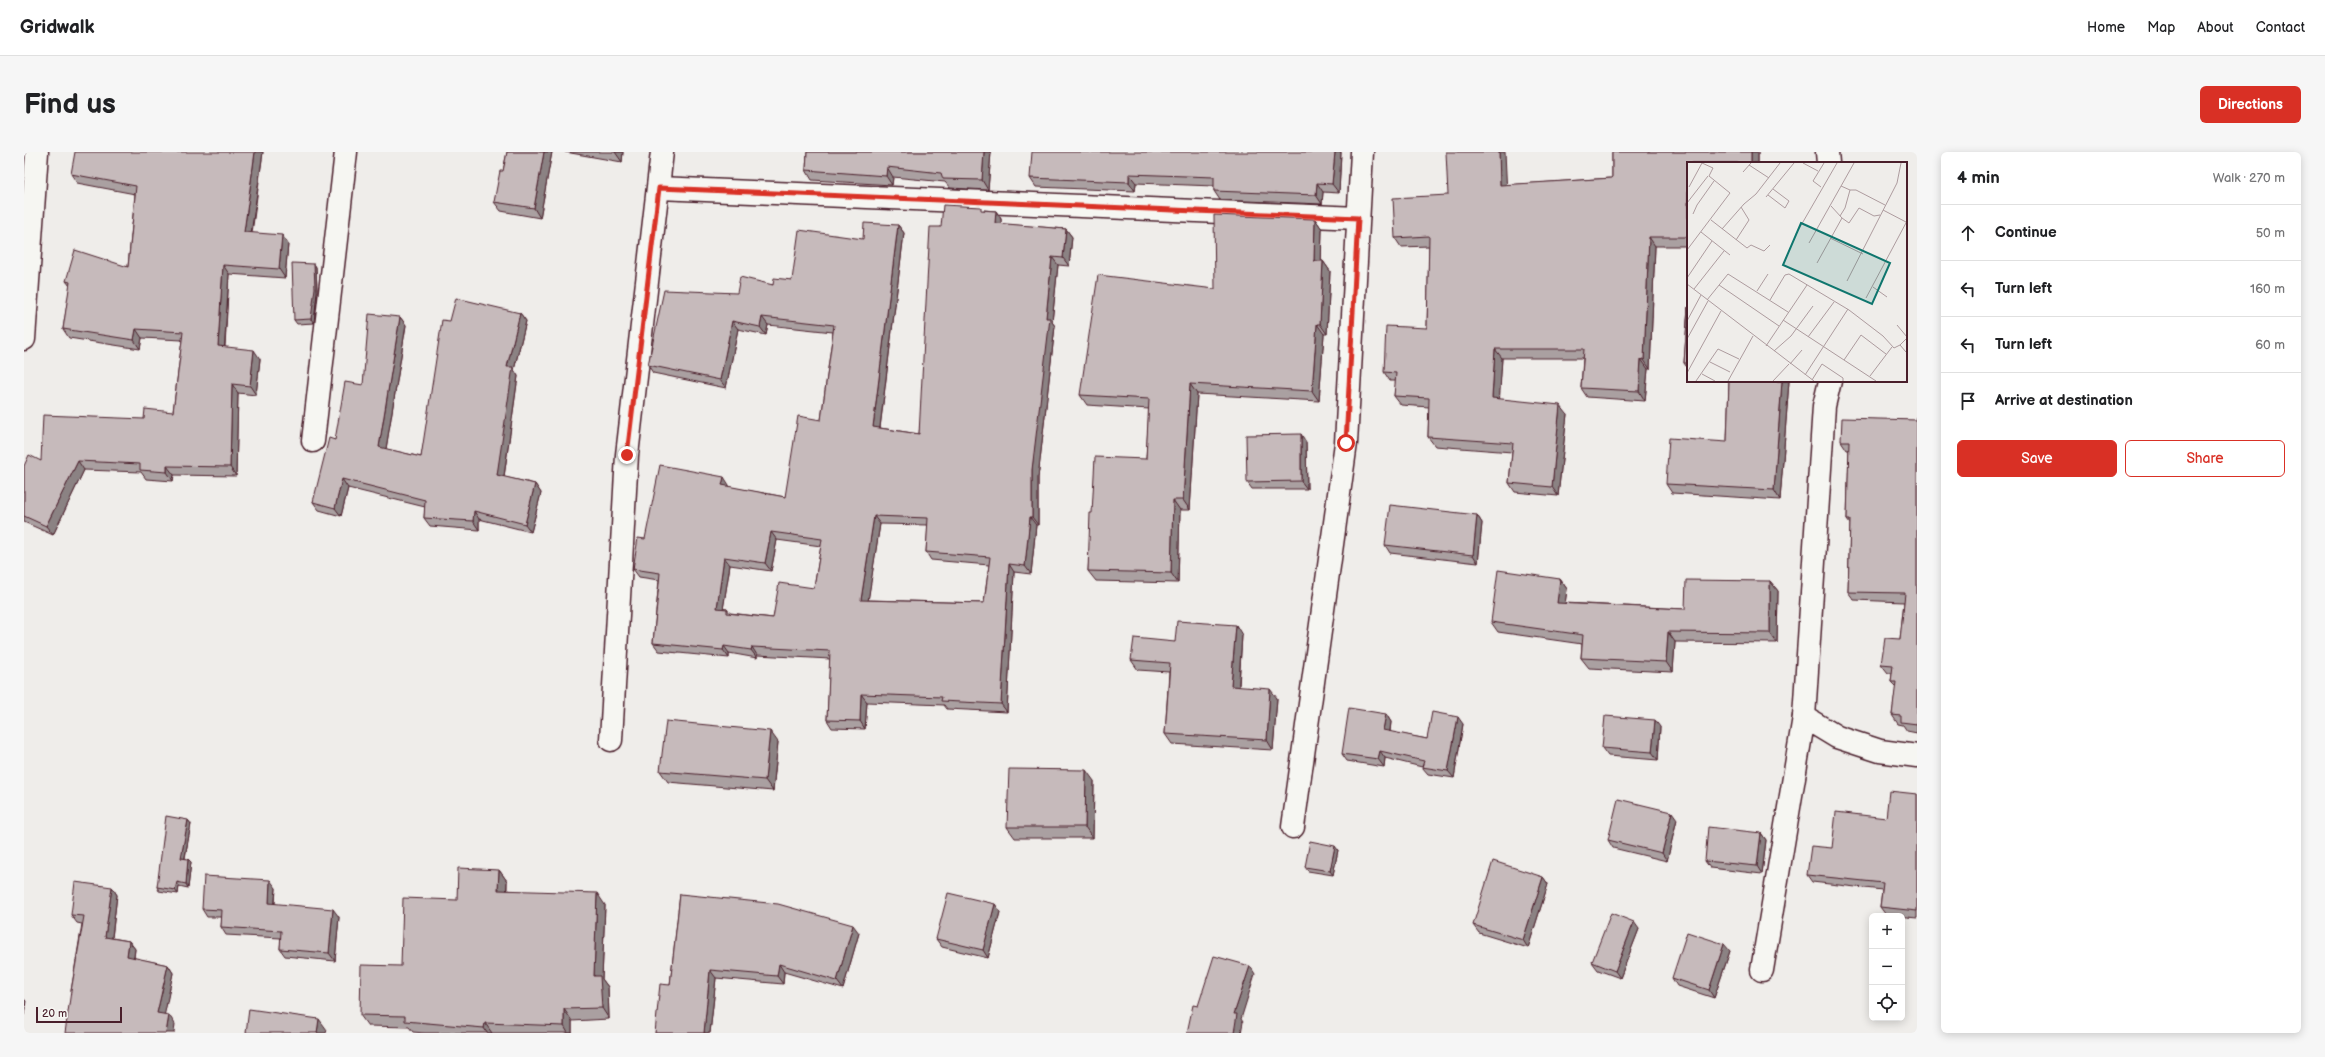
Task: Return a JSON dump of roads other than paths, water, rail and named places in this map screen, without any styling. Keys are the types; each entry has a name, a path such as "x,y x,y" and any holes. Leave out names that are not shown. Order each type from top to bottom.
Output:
{"street":[{"path":"24,339 37,152"},
{"path":"313,441 346,152"},
{"path":"611,740 627,455 662,152"},
{"path":"1293,827 1346,443 1362,152"},
{"path":"1827,152 1828,162"},
{"path":"659,188 1358,218"},
{"path":"1762,970 1804,717 1824,406 1830,382"},
{"path":"1804,717 1837,736 1880,751 1917,756"}]}
